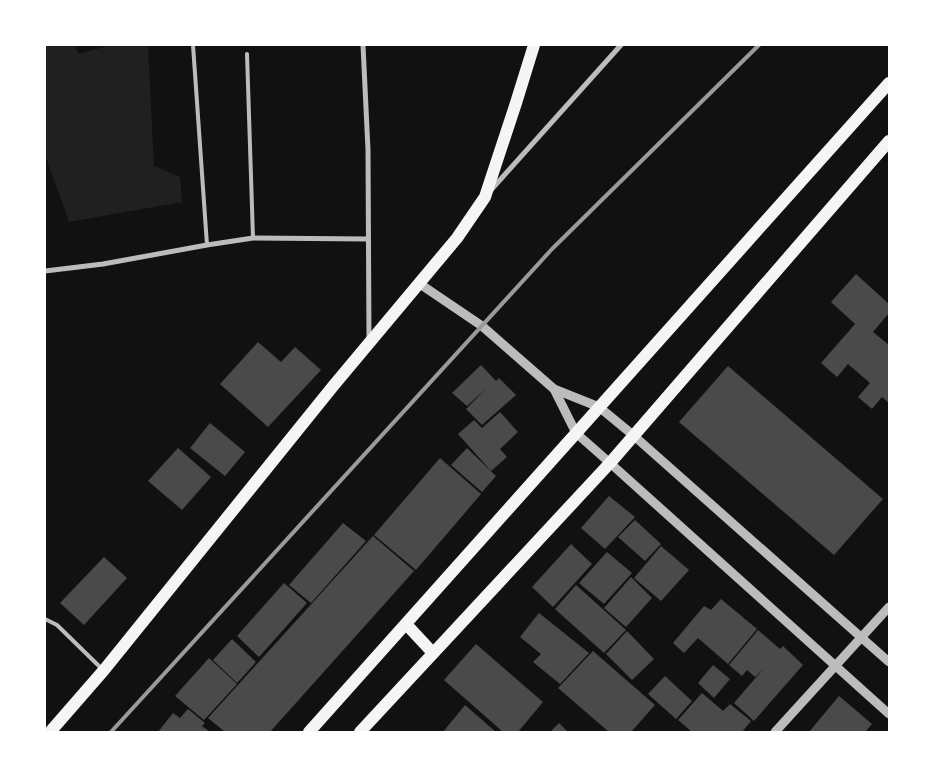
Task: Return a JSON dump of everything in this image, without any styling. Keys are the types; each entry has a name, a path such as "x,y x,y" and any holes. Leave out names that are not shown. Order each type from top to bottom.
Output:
{"main road":[{"path":"50,732 104,670 243,496 457,238 485,197 534,45"},
{"path":"309,732 889,83"},
{"path":"360,732 610,463 889,141"},
{"path":"406,624 434,653"}],"street":[{"path":"363,45 368,150 369,344"},
{"path":"485,197 621,45"},
{"path":"45,271 103,264 253,238 368,239"},
{"path":"420,284 482,326 554,389 599,407 634,435 889,662"},
{"path":"554,389 576,433 889,714"},
{"path":"775,732 889,607"}],"lane":[{"path":"193,45 207,245"},
{"path":"248,54 253,238"},
{"path":"45,619 57,625 104,670"}],"shaded area":[{"path":"45,45 75,45 78,54 111,45 148,45 154,166 180,177 182,202 69,222 45,155"}],"building":[{"path":"856,274 889,304 889,313 873,332 889,345 889,403 882,397 872,409 858,397 870,383 848,364 837,377 821,363 855,324 831,302"},
{"path":"258,342 281,362 295,347 321,370 268,427 220,384"},
{"path":"481,365 496,381 499,378 516,395 482,425 466,409 487,388 467,406 452,393"},
{"path":"728,366 883,499 834,555 679,422"},
{"path":"500,412 518,432 500,449 507,457 491,471 458,434 474,420 482,428"},
{"path":"210,423 245,452 225,476 190,448"},
{"path":"178,448 211,477 182,510 148,481"},
{"path":"467,448 496,476 482,492 451,465"},
{"path":"440,458 481,494 416,570 374,535"},
{"path":"609,496 635,517 605,549 581,528"},
{"path":"635,520 661,544 645,561 618,537"},
{"path":"343,523 366,541 311,603 289,585"},
{"path":"373,536 414,571 270,732 225,732 208,718"},
{"path":"571,544 592,564 553,607 532,587"},
{"path":"661,546 689,570 661,601 634,578"},
{"path":"607,552 632,573 604,604 579,583"},
{"path":"104,557 127,578 84,625 60,603"},
{"path":"631,577 652,598 626,627 604,608"},
{"path":"284,583 307,603 259,657 237,636"},
{"path":"576,585 626,630 604,653 555,609"},
{"path":"721,599 757,629 728,664 698,638 684,653 673,643 704,606 711,610"},
{"path":"539,613 589,653 560,684 533,662 541,654 520,637"},
{"path":"758,630 780,649 783,646 803,665 754,721 734,703 764,668 755,677 747,670 742,676 729,665"},
{"path":"627,631 654,659 632,680 606,654"},
{"path":"232,639 256,662 237,683 213,660"},
{"path":"476,644 543,702 518,732 503,732 444,680"},
{"path":"593,651 655,705 631,732 609,732 558,688"},
{"path":"209,658 237,684 204,720 175,696"},
{"path":"713,665 730,679 714,698 698,683"},
{"path":"665,676 692,701 676,719 648,694"},
{"path":"702,693 723,711 730,704 751,721 742,732 692,732 678,720"},
{"path":"839,696 872,724 865,732 809,732"},
{"path":"465,705 496,732 443,732"},
{"path":"188,709 205,723 202,726 210,732 158,732 173,713 180,718"},
{"path":"559,723 568,732 550,732"}],"railway":[{"path":"111,732 552,249 759,45"}]}
